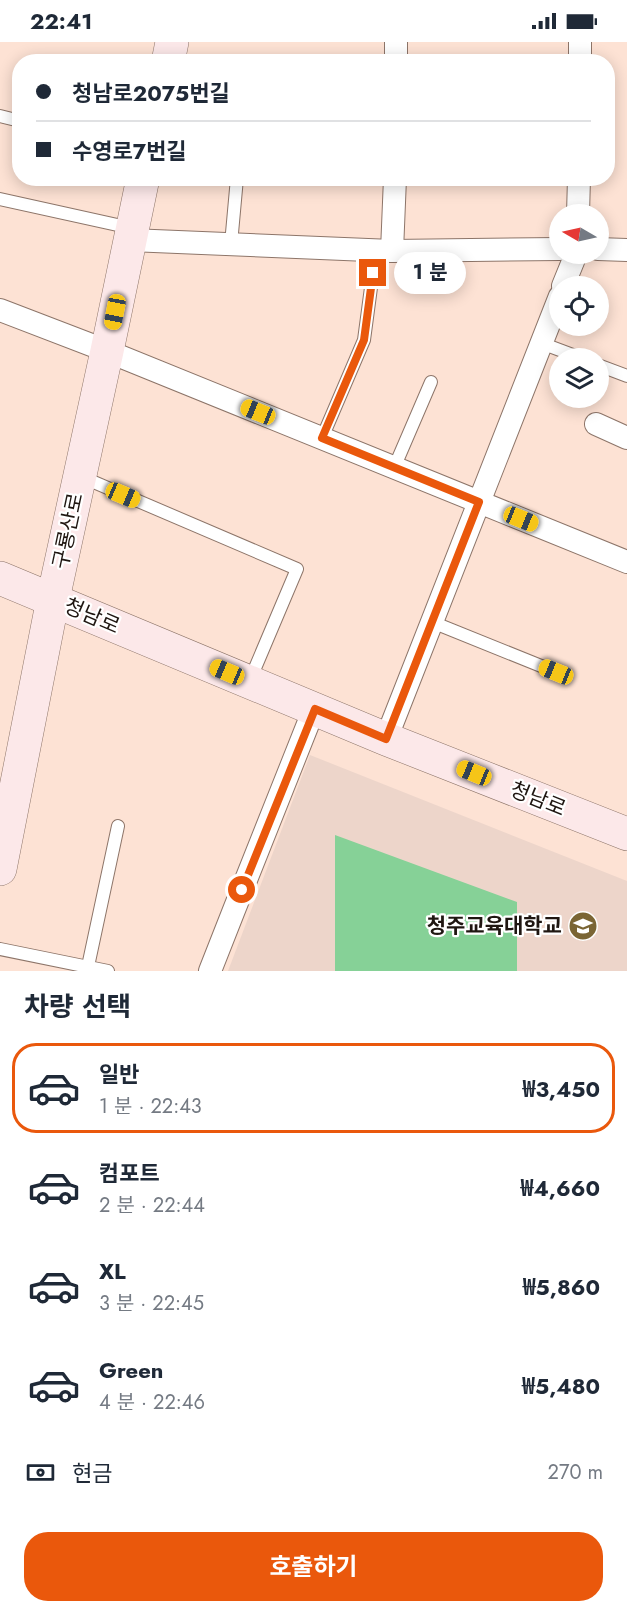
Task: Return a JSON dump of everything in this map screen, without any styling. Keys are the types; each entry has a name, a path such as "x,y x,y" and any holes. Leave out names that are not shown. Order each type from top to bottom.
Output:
{"street":[{"name":"구룡산로","path":"0,869 53,599 141,186"},
{"path":"384,251 394,186"},
{"path":"578,204 579,186"},
{"path":"131,234 231,244 384,251 549,249"},
{"path":"609,249 627,250"},
{"path":"0,310 107,351 627,562"},
{"path":"386,739 549,323"},
{"path":"596,424 627,438"},
{"name":"청남로","path":"0,578 386,739 627,834"},
{"path":"210,971 315,709"}],"lane":[{"path":"231,244 236,186"},
{"path":"0,199 131,234"},
{"path":"322,438 364,340 384,251"},
{"path":"541,343 554,348"},
{"path":"609,369 627,376"},
{"path":"394,468 431,382"},
{"path":"80,476 297,569 249,681"},
{"path":"432,622 556,672"},
{"path":"88,969 118,826"},
{"path":"0,949 88,969 108,971"}],"shaded area":[{"path":"310,755 627,881 627,971 228,971"}],"green space":[{"path":"335,835 517,902 517,971 335,971"}],"place":[{"name":"청주교육대학교","path":"583,926"}],"route":[{"path":"242,890 315,709 386,739 479,502 322,438 364,340 373,273"}]}
